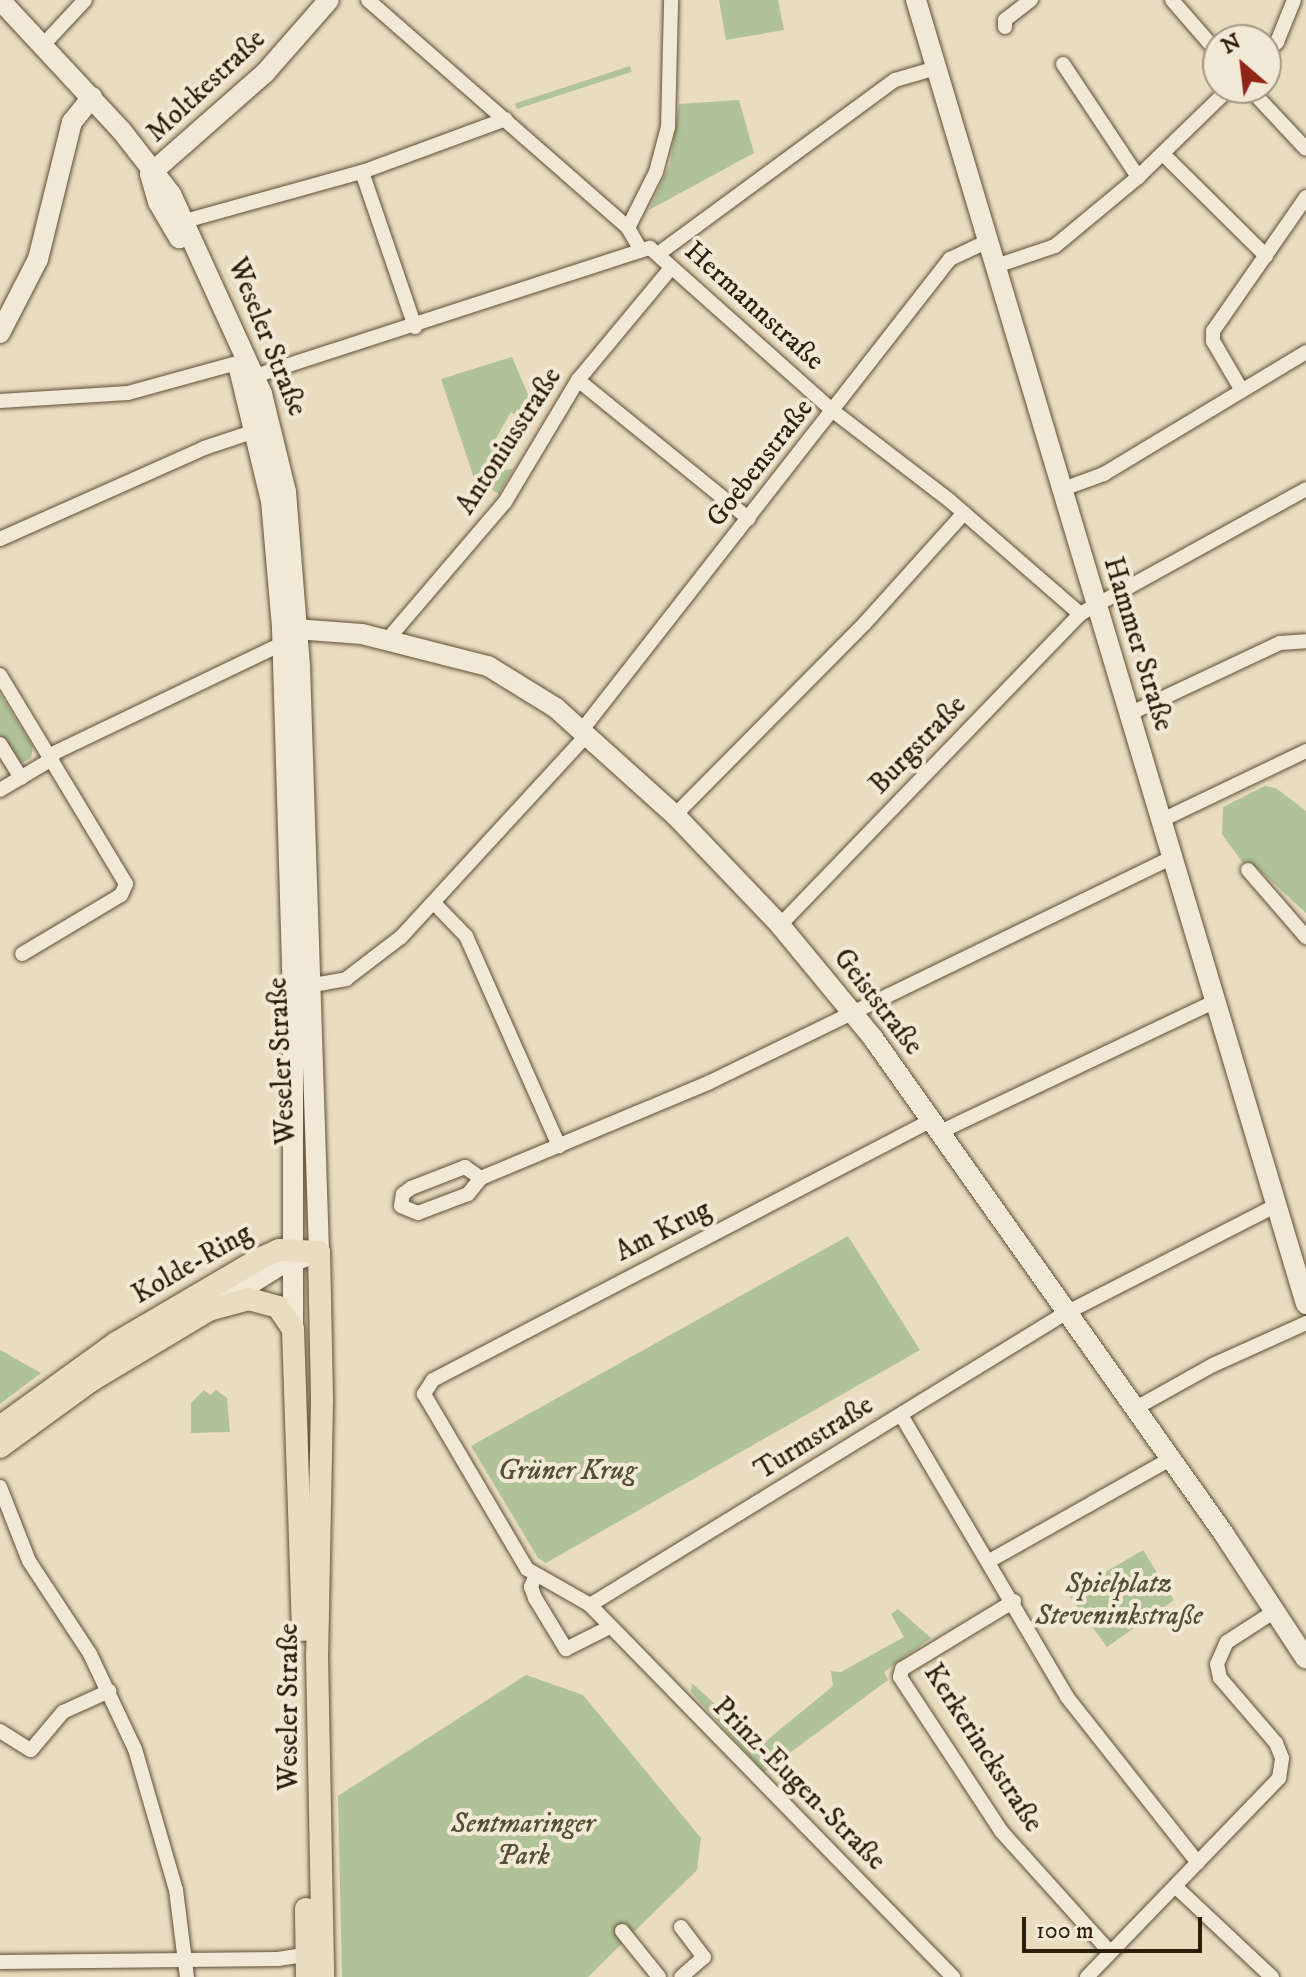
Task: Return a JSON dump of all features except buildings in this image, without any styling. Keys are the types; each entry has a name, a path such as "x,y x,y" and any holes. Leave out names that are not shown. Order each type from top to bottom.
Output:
{"main road":[{"name":"Weseler Straße","path":"0,0 92,97 150,174 171,194 255,376 264,428 292,537 287,633 293,1329 314,1953 323,1977"},
{"name":"Moltkestraße","path":"150,174 265,73 329,0"},
{"name":"Hammer Straße","path":"916,0 1063,489 1088,609 1129,714 1306,1304"},
{"path":"0,333 38,259 72,122 92,97"},
{"name":"Weseler Straße","path":"150,174 158,202 207,290 264,428"},
{"name":"Weseler Straße","path":"287,633 308,986 319,1252 314,1953 307,1977"},
{"name":"Geiststraße","path":"287,633 388,639 488,666 532,690 585,733 675,815 780,925 851,1010 936,1126 1064,1314 1170,1459 1306,1659"},
{"name":"Kolde-Ring","path":"0,1427 188,1298 259,1259 319,1252"},
{"name":"Kolde-Ring","path":"0,1447 92,1380 294,1255"},
{"name":"Kolde-Ring","path":"209,1310 243,1299 262,1300 278,1307 293,1329"},
{"name":"Geiststraße","path":"1278,1614 1306,1635"}],"street":[{"path":"44,44 85,0"},
{"name":"Hermannstraße","path":"368,0 628,228 640,249 658,254 670,269 833,411 1088,609"},
{"path":"628,228 656,172 668,127 671,0"},
{"path":"1005,27 1005,20 1031,0"},
{"path":"1172,0 1202,35"},
{"path":"1282,30 1294,0"},
{"path":"1063,64 1138,177"},
{"path":"658,254 895,80 936,68"},
{"path":"996,266 1055,246 1138,177 1214,104"},
{"path":"1264,104 1306,149"},
{"path":"185,221 362,172 506,119"},
{"path":"1163,154 1266,256"},
{"path":"362,172 415,327"},
{"path":"1241,389 1213,341 1213,331 1306,197"},
{"name":"Goebenstraße","path":"308,986 346,979 368,967 435,904 585,733 950,259 988,241"},
{"path":"255,376 415,327 640,249"},
{"name":"Antoniusstraße","path":"388,639 505,502 578,380 670,269"},
{"path":"1063,489 1104,474 1306,352"},
{"path":"0,401 128,393 237,363"},
{"path":"578,380 749,519"},
{"path":"0,539 204,448 264,428"},
{"name":"Burgstraße","path":"780,925 1088,609 1306,489"},
{"path":"675,815 865,623 964,513"},
{"path":"0,790 51,757 287,633"},
{"path":"1129,714 1280,643 1306,641"},
{"path":"0,675 126,884 121,895 22,954"},
{"path":"0,744 21,778"},
{"path":"1160,821 1306,751"},
{"path":"481,1178 465,1167 455,1169 411,1188 401,1206 418,1213 468,1194 481,1178 710,1082 851,1010 1171,858"},
{"path":"1248,870 1306,937"},
{"path":"435,904 466,936 559,1146"},
{"name":"Am Krug","path":"535,1577 424,1394 428,1383 936,1126 1216,1001"},
{"name":"Turmstraße","path":"590,1605 1064,1314 1275,1206"},
{"path":"1134,1409 1213,1365 1306,1323"},
{"path":"901,1415 991,1560 1014,1601 1020,1622 1067,1697 1138,1793 1198,1863"},
{"path":"991,1560 1170,1459"},
{"path":"0,1487 29,1561 109,1691 135,1749 176,1890 187,1977"},
{"path":"535,1577 535,1598 566,1649 610,1627"},
{"name":"Prinz-Eugen-Straße","path":"535,1577 590,1605 953,1977"},
{"name":"Kerkerinckstraße","path":"1014,1601 902,1669 900,1677 1001,1831 1110,1952"},
{"path":"1089,1976 1275,1784 1281,1771 1276,1743 1220,1678 1217,1664 1227,1642 1278,1614"},
{"path":"0,1731 31,1750 63,1712 109,1691"},
{"path":"1176,1887 1272,1977"},
{"path":"681,1927 704,1957 681,1977"},
{"path":"622,1931 659,1977"},
{"path":"0,1962 278,1959 314,1953"}],"green space":[{"path":"719,0 778,0 784,30 726,40"},
{"path":"630,66 632,72 517,109 515,103"},
{"path":"739,100 754,153 649,210 670,164 679,104"},
{"path":"512,357 532,404 523,419 511,412 495,440 503,470 513,469 499,494 474,478 441,379"},
{"path":"0,694 33,747 31,758 18,765 0,736"},
{"path":"1265,786 1276,788 1306,811 1306,913 1256,867 1245,866 1222,834 1223,807"},
{"name":"Grüner Krug","path":"848,1236 920,1350 546,1563 538,1558 471,1446"},
{"path":"0,1350 41,1373 0,1404"},
{"path":"204,1390 210,1395 216,1390 227,1398 230,1432 191,1433 191,1403"},
{"name":"Spielplatz Steveninkstraße","path":"1143,1550 1174,1600 1107,1647 1068,1594"},
{"path":"898,1609 931,1638 884,1672 888,1680 764,1772 691,1692 692,1683 760,1746 833,1686 831,1671 841,1672 904,1637 891,1614"},
{"name":"Sentmaringer Park","path":"526,1675 583,1695 701,1838 697,1870 588,1977 342,1977 338,1796"}]}
